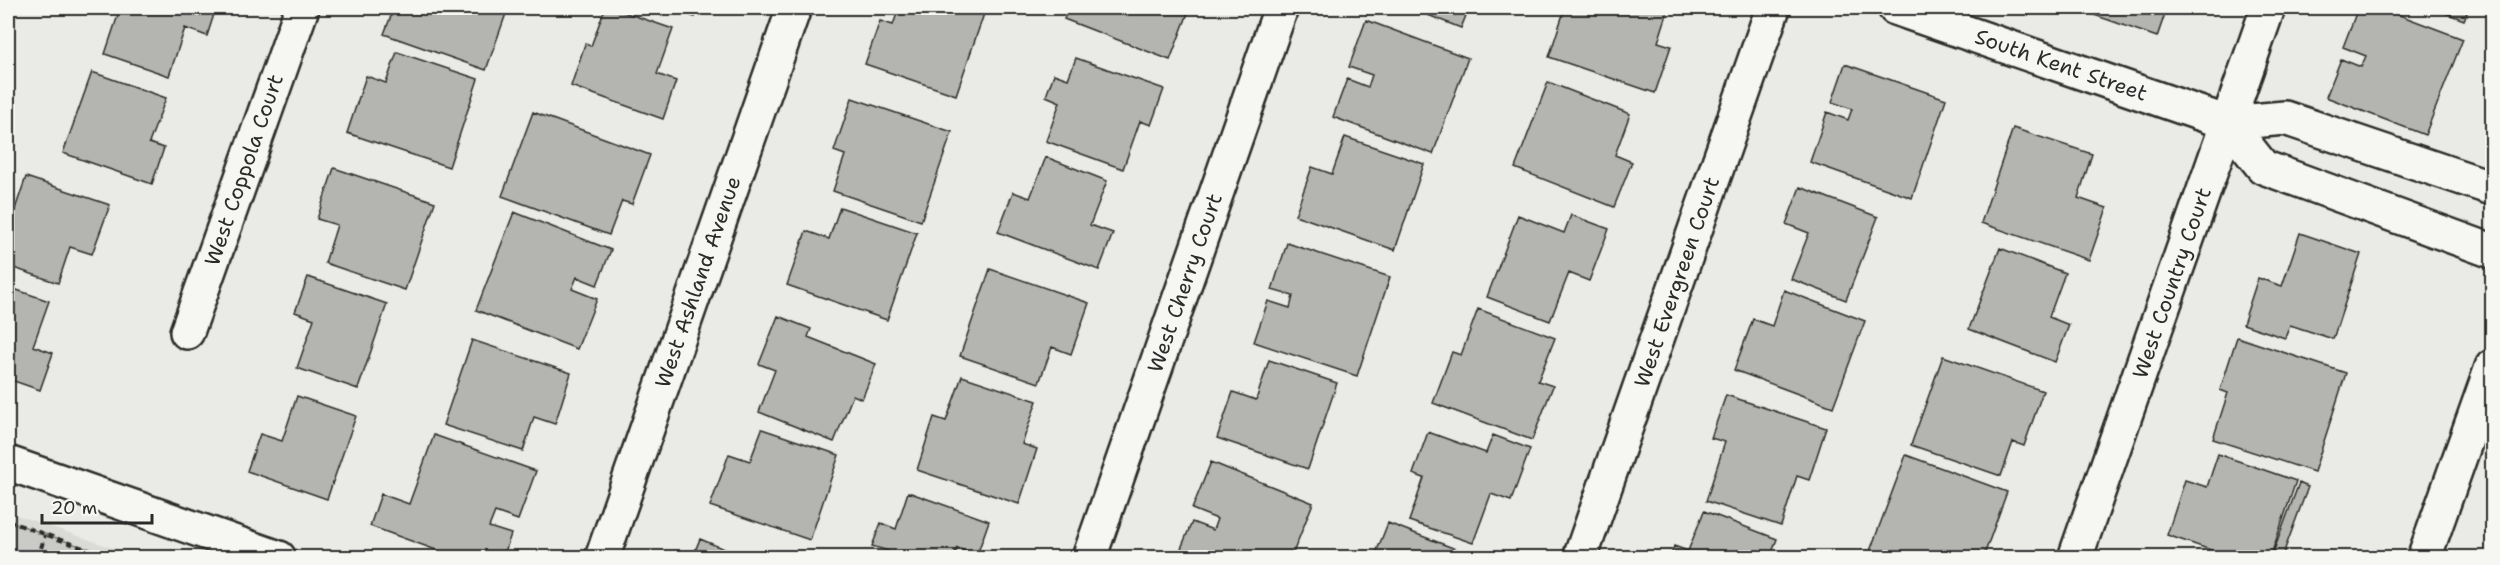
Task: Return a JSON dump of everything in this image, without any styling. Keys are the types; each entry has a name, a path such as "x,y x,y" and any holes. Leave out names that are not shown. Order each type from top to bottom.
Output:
{"street":[{"name":"West Coppola Court","path":"187,332 302,8"},
{"name":"West Ashland Avenue","path":"602,558 794,8"},
{"name":"West Cherry Court","path":"1089,558 1281,8"},
{"name":"West Evergreen Court","path":"1580,558 1773,8"},
{"name":"South Kent Street","path":"1895,8 2228,123 2285,118 2493,188"},
{"name":"West Country Court","path":"2075,558 2268,8"},
{"path":"2228,123 2263,167 2493,251"},
{"path":"2424,558 2493,367"},
{"path":"8,463 279,558"}],"path":[{"path":"8,521 111,558"},
{"path":"38,558 45,534"}],"shaded area":[{"path":"8,512 139,557 8,558"},
{"path":"8,521 111,557 8,557"}],"building":[{"path":"108,8 216,8 207,36 185,28 169,76 105,54 119,12"},
{"path":"394,8 508,8 486,70 384,34"},
{"path":"605,8 612,8 673,29 657,74 676,81 663,119 571,86 585,44 591,46"},
{"path":"668,8 698,8 695,17"},
{"path":"899,8 986,8 956,95 865,64 880,21 893,25"},
{"path":"1069,8 1190,8 1170,60 1064,19"},
{"path":"1410,8 1469,8 1461,28"},
{"path":"1565,8 1669,8 1658,42 1671,46 1655,93 1549,57"},
{"path":"2078,8 2167,8 2157,37"},
{"path":"2358,8 2381,8 2463,39 2425,135 2326,97 2341,59 2361,67 2366,56 2343,47"},
{"path":"2432,8 2469,8 2464,20"},
{"path":"1366,20 1468,58 1433,154 1333,117 1347,79 1368,87 1372,75 1349,67"},
{"path":"397,52 478,79 449,167 347,133 366,76 386,83"},
{"path":"1076,58 1164,89 1151,125 1140,121 1123,169 1046,141 1060,102 1046,96 1054,74 1068,79"},
{"path":"1845,64 1946,99 1912,198 1810,162 1827,112 1848,120 1852,109 1832,102"},
{"path":"92,72 166,98 149,143 164,148 152,184 63,153"},
{"path":"1548,82 1630,114 1615,155 1632,162 1614,207 1515,168"},
{"path":"852,98 952,132 921,221 833,191 845,155 834,151"},
{"path":"533,112 650,155 632,204 622,201 609,235 502,196"},
{"path":"2013,128 2092,154 2078,198 2107,208 2089,260 1981,223"},
{"path":"1345,137 1424,164 1395,250 1295,215 1312,167 1332,174"},
{"path":"1046,157 1107,181 1090,225 1113,233 1099,270 998,232 1013,192 1030,198"},
{"path":"334,168 435,202 405,290 325,263 337,225 317,219"},
{"path":"26,177 110,205 92,254 70,247 58,283 8,266 8,210 14,212"},
{"path":"1800,187 1878,217 1846,300 1791,279 1809,233 1786,224"},
{"path":"840,207 917,233 887,320 787,285 806,231 829,239"},
{"path":"514,212 611,250 597,285 577,277 572,289 597,299 577,349 476,310"},
{"path":"1518,215 1564,233 1571,215 1609,229 1589,281 1569,273 1550,321 1487,297"},
{"path":"2300,233 2361,254 2333,339 2290,325 2285,338 2243,324 2258,278 2282,286"},
{"path":"1287,243 1390,277 1357,376 1254,342 1268,301 1290,308 1293,296 1272,290"},
{"path":"2000,248 2065,273 2049,317 2069,325 2055,362 1969,329"},
{"path":"990,269 1089,303 1071,354 1052,347 1039,383 960,356"},
{"path":"308,277 387,304 358,389 297,368 314,319 295,312"},
{"path":"8,287 49,301 33,346 53,353 40,390 8,379"},
{"path":"1784,290 1865,321 1833,407 1734,370 1753,319 1772,326"},
{"path":"1478,309 1555,338 1538,381 1553,386 1532,440 1433,403 1452,352 1461,355"},
{"path":"778,316 811,329 808,337 876,364 862,399 853,395 834,442 759,412 775,370 759,364"},
{"path":"2237,337 2346,373 2314,472 2213,439 2228,393 2220,390"},
{"path":"472,340 571,373 555,424 534,417 523,451 443,425"},
{"path":"1943,356 2043,391 2024,446 2013,442 2001,476 1911,445"},
{"path":"1269,360 1337,383 1308,469 1217,438 1233,392 1256,400"},
{"path":"962,376 1037,401 1022,444 1037,449 1019,504 917,470 934,417 946,421"},
{"path":"1726,395 1826,428 1809,480 1797,476 1781,526 1706,501 1725,442 1711,438"},
{"path":"297,396 356,416 327,499 247,471 260,434 282,441"},
{"path":"762,429 839,455 810,540 710,506 729,454 750,461"},
{"path":"1428,432 1486,453 1493,435 1530,449 1511,501 1491,494 1473,543 1409,521 1424,478 1413,474"},
{"path":"434,435 536,471 518,520 495,512 489,527 511,534 503,558 458,558 370,526 381,494 409,504"},
{"path":"2218,454 2296,481 2270,558 2234,558 2167,535 2185,480 2207,487"},
{"path":"1906,455 2007,492 1983,558 1889,558 1870,551"},
{"path":"1211,462 1313,503 1291,558 1177,558 1192,522 1213,530 1217,519 1192,509"},
{"path":"2299,483 2308,487 2282,557 2273,553"},
{"path":"908,492 989,521 977,555 957,548 954,558 885,558 888,551 872,546 881,523 896,529"},
{"path":"1704,511 1777,539 1770,558 1670,558 1674,546 1688,551"},
{"path":"1388,523 1479,558 1374,558"},
{"path":"700,539 746,558 692,558"}]}
